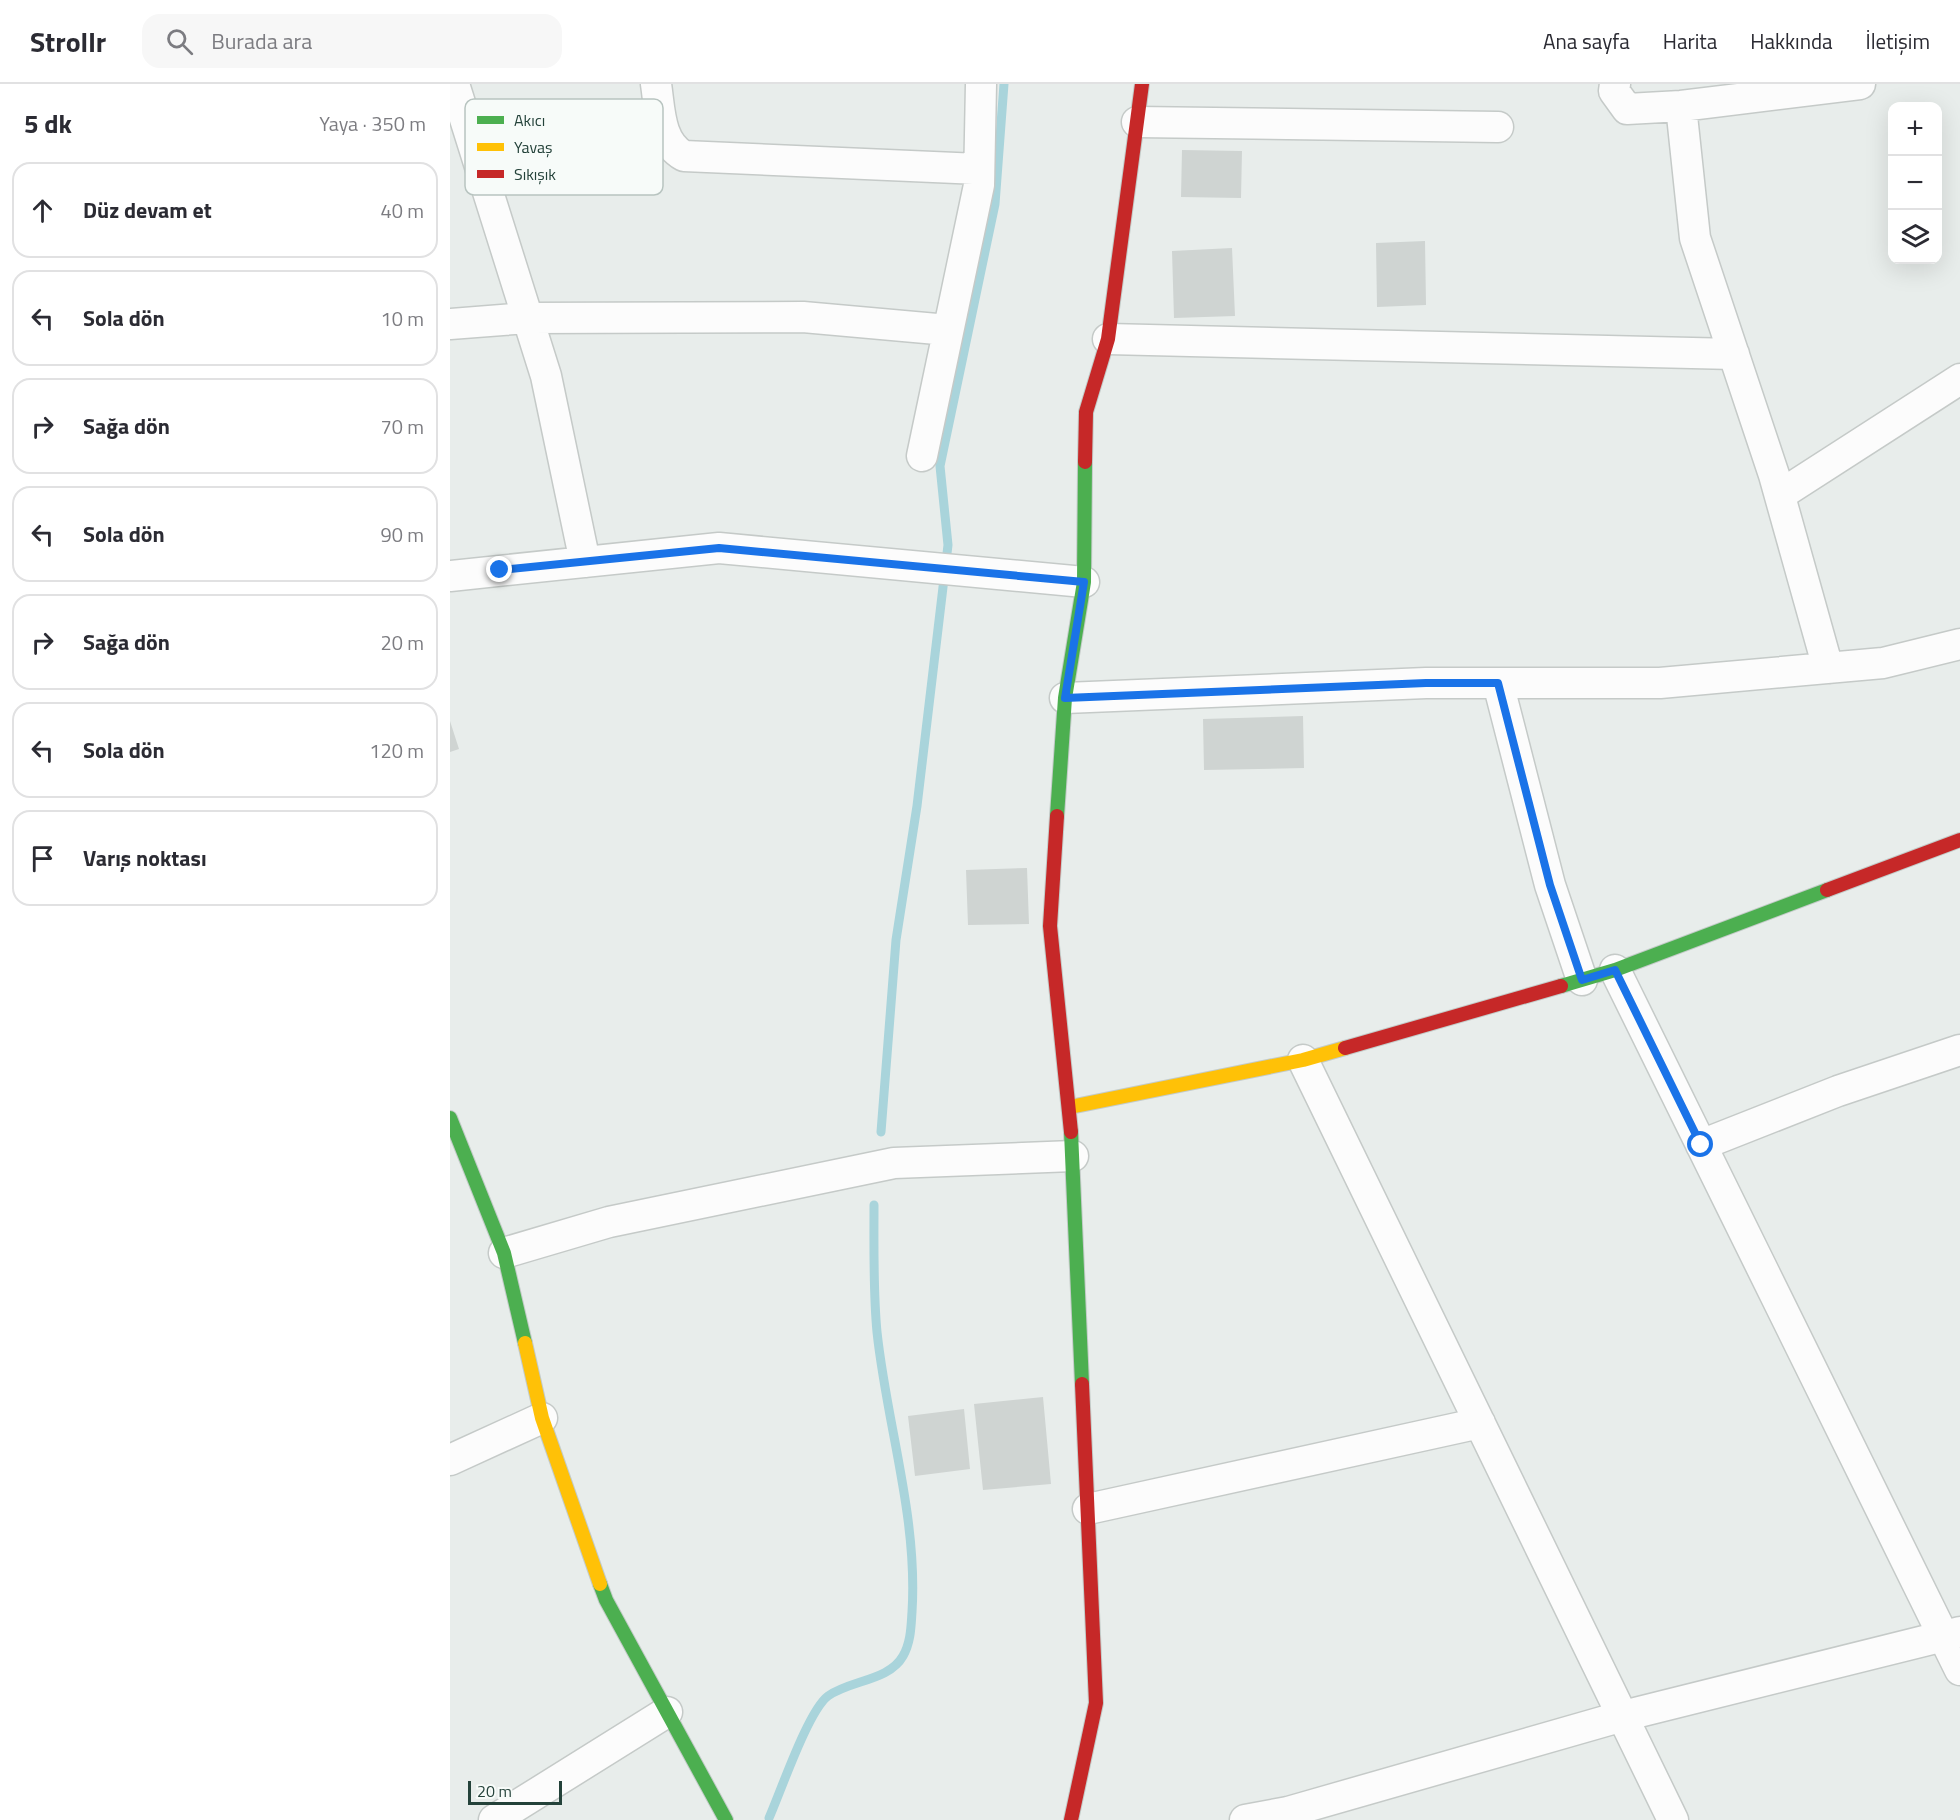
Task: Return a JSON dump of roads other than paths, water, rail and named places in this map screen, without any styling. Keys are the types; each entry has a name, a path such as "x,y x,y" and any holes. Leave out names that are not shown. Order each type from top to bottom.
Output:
{"street":[{"path":"454,84 465,119"},
{"path":"656,84 658,99"},
{"path":"922,456 979,185 981,84"},
{"path":"1071,1820 1096,1703 1070,1107 1050,926 1065,698 1084,582 1086,412 1108,339 1142,84"},
{"path":"1615,84 1614,91 1627,108 1681,106 1860,84"},
{"path":"1681,106 1695,238 1780,495 1828,668"},
{"path":"1137,122 1498,127"},
{"path":"663,128 674,151 684,156 979,170"},
{"path":"489,195 546,376 585,562"},
{"path":"450,324 528,318 803,317 948,330"},
{"path":"1108,339 1734,354"},
{"path":"1780,495 1960,379"},
{"path":"450,576 719,548 1084,582"},
{"path":"1065,698 1426,683 1660,683 1883,663 1960,644"},
{"path":"1498,683 1550,885 1582,980"},
{"path":"1070,1107 1303,1060 1582,980 1615,970 1960,840"},
{"path":"1615,970 1701,1145 1952,1634 1960,1670"},
{"path":"1701,1145 1838,1091 1960,1050"},
{"path":"1303,1060 1673,1820"},
{"path":"450,1118 504,1253 542,1418 606,1600 726,1820"},
{"path":"504,1253 609,1222 894,1162 1072,1156"},
{"path":"450,1460 542,1418"},
{"path":"1088,1509 1480,1423"},
{"path":"1245,1820 1290,1816 1623,1716 1952,1634"},
{"path":"494,1820 667,1712"}],"waterway":[{"path":"881,1132 896,940 917,806 948,545 940,466 995,204 1004,84"},
{"path":"769,1818 804,1734 820,1704 837,1691 888,1671 897,1664 906,1651 910,1634 913,1577 910,1541 877,1332 874,1284 874,1205"}]}
